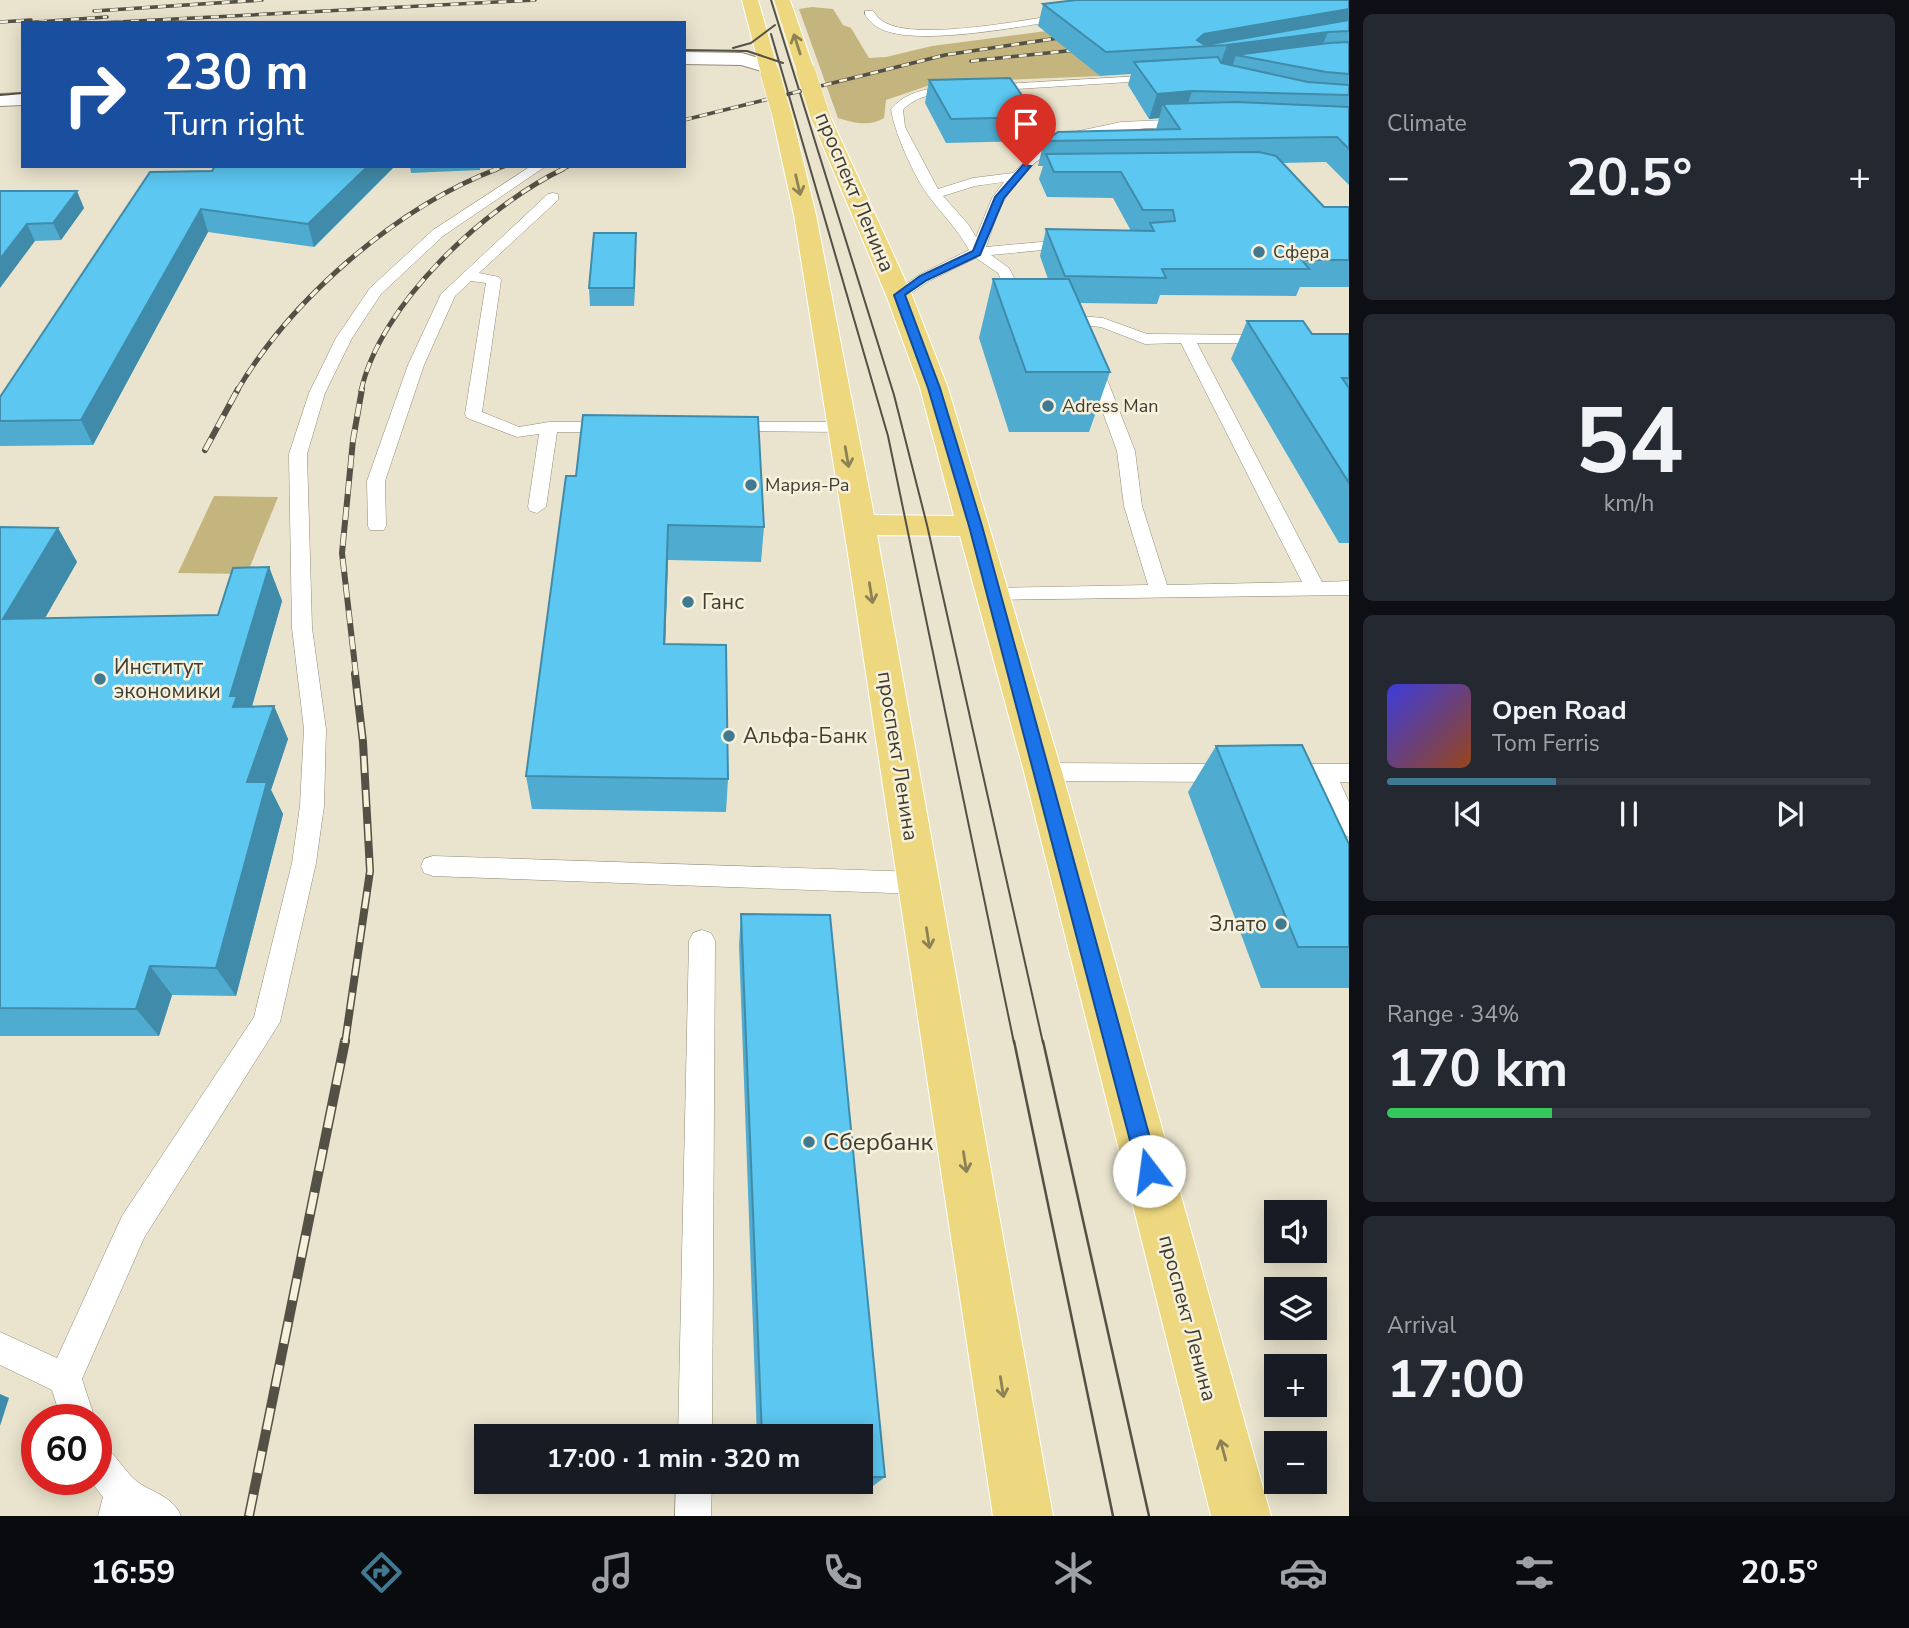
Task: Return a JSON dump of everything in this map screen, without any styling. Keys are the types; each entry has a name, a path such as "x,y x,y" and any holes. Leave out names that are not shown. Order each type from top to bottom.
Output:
{"main road":[{"name":"проспект Ленина","path":"785,8 821,118 899,295 934,388 1043,772 1241,1516"},
{"name":"проспект Ленина","path":"753,14 783,119 805,215 1023,1516"},
{"path":"859,526 975,526"}],"street":[{"path":"686,46 732,39 753,14"},
{"path":"686,58 742,59 769,70"},
{"path":"0,85 21,84"},
{"path":"0,100 21,99"}],"lane":[{"path":"869,13 881,25 910,31 975,29 1081,14"},
{"path":"1165,77 973,88 916,94 905,100 897,109 899,127 934,195 964,227 977,253 1004,271 1024,315 1040,319 1103,323 1145,339 1294,339"},
{"path":"977,253 1000,197 1034,156 1054,144 1093,130 1146,123 1202,122"},
{"path":"73,1404 65,1379 133,1227 266,1022 304,863 312,806 316,729 302,628 298,454 317,393 344,338 374,291 438,233 537,168"},
{"path":"934,195 973,182 1047,172"},
{"path":"377,526 376,481 416,365 448,294 554,197"},
{"path":"899,295 924,278 977,253 1054,243 1093,243"},
{"path":"468,276 495,280 473,414 517,432 549,427 630,427"},
{"path":"1186,338 1314,588"},
{"path":"1095,369 1126,451 1133,506 1159,590"},
{"path":"537,507 549,427"},
{"path":"711,427 841,427"},
{"path":"994,594 1349,588"},
{"path":"1043,772 1349,773"},
{"path":"1324,774 1349,827"},
{"path":"433,866 919,883"},
{"path":"695,1424 702,941"},
{"path":"0,1348 65,1379"},
{"path":"693,1516 694,1494"},
{"path":"119,1504 163,1516"}],"shaded area":[{"path":"1273,1 1091,68 1100,76 936,83 886,100 884,118 867,123 838,118 799,9 833,9 843,25 851,28 869,58 886,57 932,46"},
{"path":"214,496 278,497 247,574 178,573"}],"building":[{"path":"1076,0 1349,0 1349,9 1204,34 1197,40 1205,45 1349,20 1349,31 1227,45 1106,52 1043,4"},
{"path":"1349,42 1349,74 1236,55 1329,43"},
{"path":"1218,57 1221,63 1308,82 1349,85 1349,95 1192,91 1157,94 1134,62"},
{"path":"1010,78 1037,117 951,119 929,80"},
{"path":"1236,102 1349,107 1349,149 1337,137 1044,141 1058,132 1180,129 1163,104"},
{"path":"1259,152 1276,156 1324,207 1349,207 1349,260 1302,260 1309,269 1162,269 1166,278 1065,276 1046,229 1154,231 1150,223 1175,221 1173,210 1143,210 1121,172 1054,172 1046,154"},
{"path":"214,168 366,168 308,224 201,209 81,420 0,421 0,397 150,172 212,171"},
{"path":"0,191 77,191 53,223 27,224 0,259"},
{"path":"594,233 636,233 634,288 589,288"},
{"path":"993,279 1069,279 1110,372 1026,372"},
{"path":"1247,321 1303,321 1312,334 1349,334 1349,378 1342,378 1349,388 1349,483"},
{"path":"583,415 758,417 764,527 668,525 664,644 726,645 728,779 526,776 566,476 576,476"},
{"path":"0,527 58,528 3,619 218,615 233,568 269,567 230,696 237,696 233,707 274,706 247,782 267,782 216,968 150,966 136,1009 0,1008"},
{"path":"1302,745 1349,844 1349,947 1298,947 1216,746"},
{"path":"741,914 830,915 885,1477 873,1477 873,1424 761,1424"}],"tram line":[{"path":"771,0 894,395 927,525 1043,1043"},
{"path":"733,48 751,43 775,25"},
{"path":"771,34 779,62"},
{"path":"686,50 747,51 779,62"},
{"path":"779,62 783,63"},
{"path":"779,62 888,436 1014,1043"},
{"path":"0,95 21,93"},
{"path":"1014,1041 1113,1516"},
{"path":"1043,1041 1149,1516"}],"railway":[{"path":"94,11 262,0"},
{"path":"137,21 535,0"},
{"path":"51,21 107,17"},
{"path":"0,22 31,20"},
{"path":"686,120 945,55 1072,36"},
{"path":"971,61 1086,49"},
{"path":"495,170 500,168"},
{"path":"561,170 566,168"},
{"path":"237,391 286,323 350,260 422,207 495,170"},
{"path":"361,391 372,358 390,325 440,262 501,207 561,170"},
{"path":"205,450 238,389"},
{"path":"356,675 342,553 353,440 362,389"},
{"path":"345,1043 370,871 363,742 355,674"},
{"path":"249,1516 345,1041"}],"place":[{"name":"Сфера","path":"1259,252"},
{"name":"Adress Man","path":"1048,406"},
{"name":"Мария-Ра","path":"751,485"},
{"name":"Ганс","path":"688,602"},
{"name":"Институт экономики","path":"100,679"},
{"name":"Альфа-Банк","path":"729,736"},
{"name":"Злато","path":"1281,924"},
{"name":"Сбербанк","path":"809,1142"}],"route":[{"path":"1026,166 1000,197 977,253 924,278 899,295 934,388 975,526 1149,1171"}]}
